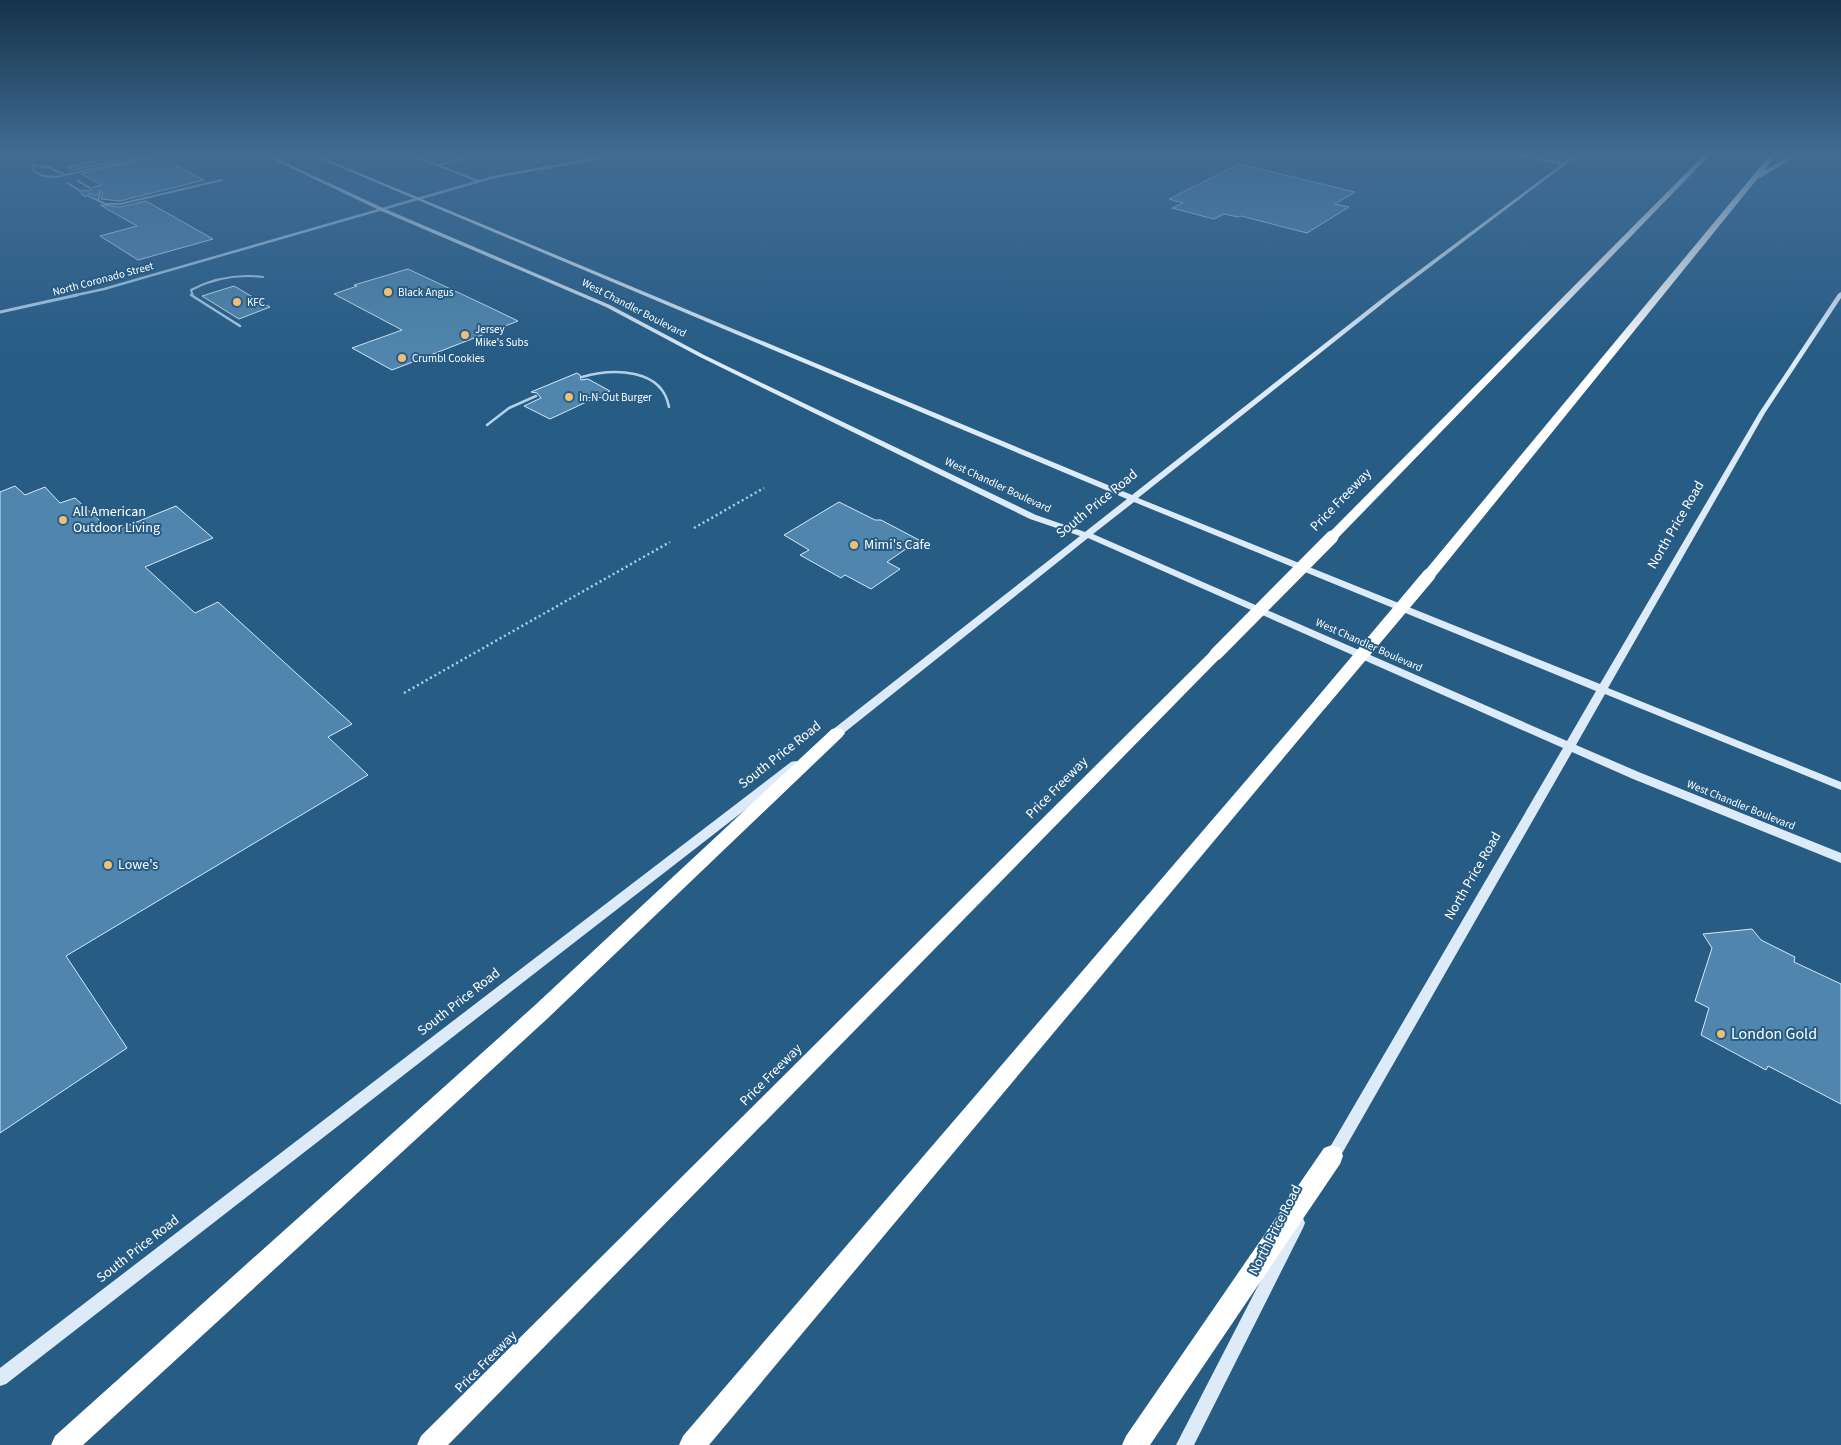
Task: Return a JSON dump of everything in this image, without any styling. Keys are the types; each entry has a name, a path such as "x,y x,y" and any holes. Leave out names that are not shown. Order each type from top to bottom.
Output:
{"highway":[{"name":"Price Freeway","path":"430,1445 1332,537 1641,222"},
{"path":"692,1445 1429,575 1716,222"},
{"path":"64,1445 540,1013 836,733"},
{"path":"1135,1445 1332,1156"}],"main road":[{"name":"West Chandler Boulevard","path":"412,222 584,296 702,356 1033,517 1087,535 1637,776 1841,858"},
{"name":"West Chandler Boulevard","path":"476,222 1133,498 1841,786"},
{"name":"South Price Road","path":"0,1378 836,733 1423,269 1486,222"},
{"name":"North Price Road","path":"1185,1445 1332,1156 1762,413 1841,294"}],"street":[{"name":"North Coronado Street","path":"0,312 104,289 334,222"}],"lane":[{"path":"240,326 191,295 191,290 209,281 230,277 251,275 263,277"},
{"path":"582,377 597,371 633,373 663,390 670,399 669,407"},
{"path":"487,425 509,408 536,396"}],"path":[{"path":"694,528 764,488"},
{"path":"404,693 670,542"}],"building":[{"path":"131,222 184,222 213,239 138,260 100,236 137,226"},
{"path":"1266,222 1324,222 1307,233"},
{"path":"408,269 518,321 392,370 352,348 402,330 334,294 357,286 354,285"},
{"name":"KFC","path":"234,286 270,307 239,319 202,296"},
{"path":"577,373 580,375 581,380 588,379 610,391 550,419 524,406 541,398 537,393 531,392"},
{"name":"Lowe's","path":"15,486 25,495 45,487 60,503 75,498 112,532 176,506 213,538 145,567 195,613 218,602 352,724 328,737 368,775 66,956 127,1048 0,1133 0,492"},
{"name":"Mimi's Cafe","path":"839,502 875,520 881,520 919,540 887,562 900,569 871,589 845,575 841,578 800,555 809,550 784,535"},
{"path":"1752,929 1761,940 1795,957 1794,962 1841,984 1841,1104 1768,1066 1766,1070 1701,1035 1709,1008 1695,1001 1712,948 1703,934"}],"place":[{"name":"Black Angus","path":"388,292"},
{"name":"KFC","path":"237,302"},
{"name":"Jersey Mike's Subs","path":"465,335"},
{"name":"Crumbl Cookies","path":"402,358"},
{"name":"In-N-Out Burger","path":"569,397"},
{"name":"All American Outdoor Living","path":"63,520"},
{"name":"Mimi's Cafe","path":"854,545"},
{"name":"Lowe's","path":"108,865"},
{"name":"London Gold","path":"1721,1034"}]}
